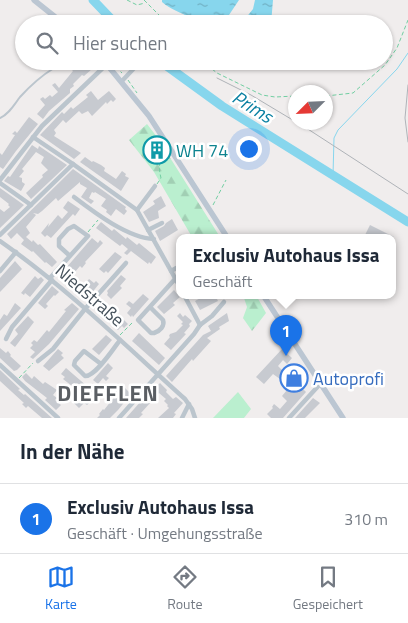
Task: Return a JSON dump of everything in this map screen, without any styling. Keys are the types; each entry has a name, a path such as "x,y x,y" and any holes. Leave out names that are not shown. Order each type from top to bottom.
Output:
{"main road":[{"path":"34,0 53,15"},
{"path":"112,70 149,116 225,234"},
{"path":"266,299 343,418"}],"street":[{"path":"32,204 0,182 48,120 101,70"},
{"path":"122,81 132,70"},
{"path":"33,137 137,210 175,279 138,320 151,333 158,332 163,326 163,320 150,307"},
{"path":"0,235 74,164"},
{"path":"137,210 155,186"},
{"path":"74,197 101,216 135,235 154,239"},
{"path":"148,230 162,223"},
{"path":"6,338 12,327 88,236 74,226 68,229 59,240 60,246 70,256"},
{"name":"Niedstraße","path":"0,241 51,279 119,338 189,404"},
{"path":"0,271 16,252"},
{"path":"38,361 53,349 126,263"},
{"path":"171,271 176,268"},
{"path":"186,299 200,325"},
{"path":"119,418 200,325 212,316 224,302"},
{"path":"101,364 84,351 75,361 74,365 87,377 92,374 101,364 119,338"},
{"path":"0,365 58,418"},
{"path":"289,418 321,383"},
{"path":"182,418 189,404"},
{"path":"189,404 195,418"}],"lane":[{"path":"0,118 7,114 20,97 40,77 51,70"}],"path":[{"path":"127,0 137,5 146,3"},
{"path":"144,0 159,15"},
{"path":"393,53 408,20"},
{"path":"214,70 262,95 288,96"},
{"path":"333,95 353,93 379,70"},
{"path":"155,186 161,178 158,167 161,158 170,147"},
{"path":"210,209 217,200 226,180"},
{"path":"86,234 101,216"},
{"path":"119,338 131,323 138,320"},
{"path":"16,380 33,363 38,361"}],"green space":[{"path":"147,124 218,234 190,234 154,172 129,140"},
{"path":"244,299 258,299 266,313 252,331 243,318 247,307"},
{"path":"238,392 251,409 244,418 213,418"}],"water":[{"path":"162,0 239,0 229,15 184,15 162,2"},
{"path":"255,0 273,0 272,15 248,15 253,9"}],"building":[{"path":"91,70 84,76 82,75 73,84 74,86 70,89 70,93 49,111 43,119 37,114 45,105 40,99 43,97 45,99 50,95 52,97 58,92 52,85 55,83 59,88 73,71"},
{"path":"91,91 98,100 109,91 116,99 113,102 111,100 107,104 106,102 92,116 88,111 82,114 79,111 66,123 63,120 54,130 56,133 54,136 81,153 74,159 40,135 62,112 64,114 71,107 73,109 88,97 86,95"},
{"path":"29,117 38,124 3,169 0,167 0,153 2,155 15,135 12,134 15,131 17,133"},
{"path":"32,145 38,149 39,146 67,165 31,199 26,193 48,170 41,163 44,157 36,152 22,169 24,171 19,177 22,178 22,182 25,184 21,191 4,181 8,176 10,177"},
{"path":"85,157 101,165 105,168 104,171 116,179 122,171 126,174 125,176 129,178 121,191 80,162"},
{"path":"73,169 126,207 127,211 124,215 116,209 111,216 101,206 106,199 95,192 92,192 89,198 94,201 91,204 81,197 87,188 80,184 80,182 58,201 56,198 38,214 33,213 36,215 26,227 30,233 26,237 38,245 40,244 57,262 52,267 33,251 21,244 24,240 17,233 11,239 7,234"},
{"path":"0,188 24,205 0,228 0,209 4,212 10,207 0,197"},
{"path":"161,196 166,206 158,211 159,218 149,222 143,212 155,204 153,201"},
{"path":"68,201 80,209 51,238 47,235 45,237 41,233 49,223 48,227 58,215 62,219 68,212 63,208"},
{"path":"172,219 178,230 160,241 155,231"},
{"path":"101,222 112,231 114,229 126,239 127,237 137,245 139,243 156,257 151,264 149,262 148,264 131,251 127,255 124,253 128,249 122,244 120,246 96,228"},
{"path":"370,225 388,234 366,234"},
{"path":"92,238 98,243 100,240 103,243 85,262 82,268 80,266 69,279 78,287 75,290 59,276"},
{"path":"115,252 122,257 108,273 106,271 104,273 99,269"},
{"path":"15,261 22,269 0,292 0,278"},
{"path":"121,275 126,279 120,286 122,288 111,299 107,295 107,291"},
{"path":"35,276 38,279 41,277 44,280 30,297 25,293 24,295 21,293"},
{"path":"89,279 99,284 86,300 80,295"},
{"path":"52,286 59,292 46,304 48,306 45,309 38,303"},
{"path":"174,290 176,299 178,299 173,303 175,305 164,314 157,307"},
{"path":"143,294 149,299 131,317 127,313 131,308 126,304 129,301 133,304"},
{"path":"199,299 217,299 218,301 200,310 195,301"},
{"path":"100,300 114,314 116,312 128,324 124,328 122,326 118,330 93,307"},
{"path":"15,303 21,308 0,331 0,320 4,314 7,316"},
{"path":"72,303 79,309 49,344 33,359 30,357 35,352 30,348 33,345 31,343 34,340 37,342 47,330 49,332 66,311 64,310"},
{"path":"180,313 183,317 185,315 192,321 184,333 186,334 171,350 164,344 170,337 170,334 176,332 183,325 181,324 183,322 177,316"},
{"path":"227,313 229,321 207,338 211,341 172,382 166,376 203,335 211,331 208,326"},
{"path":"28,316 34,322 15,347 10,343 18,334 15,330"},
{"path":"139,333 165,358 159,365 132,341"},
{"path":"106,335 112,340 99,355 92,349"},
{"path":"0,348 6,353 8,351 10,356 21,366 17,370 14,371 0,358"},
{"path":"58,349 63,353 61,355 64,358 49,371 43,366"},
{"path":"282,349 292,358 287,364 283,360 278,366 285,373 288,370 300,381 298,384 306,392 283,418 271,418 267,414 274,404 280,409 287,401 282,396 287,390 284,387 287,384 273,374 264,384 256,377"},
{"path":"108,363 113,368 106,376 109,378 106,381 103,378 98,384 93,380"},
{"path":"66,368 88,387 98,384 94,389 100,393 87,405 84,403 79,408 73,402 84,391 74,383 72,386 63,379 65,377 61,374"},
{"path":"0,370 20,389 18,390 52,418 42,418 28,406 26,408 22,404 24,403 0,381"},
{"path":"26,373 32,379 34,376 43,384 45,382 57,390 53,395 57,398 55,400 61,405 56,410 45,400 47,398 25,381 22,377"},
{"path":"160,383 173,399 176,397 183,403 174,413 176,414 173,418 158,418 169,408 164,401 166,399 159,393 141,413 143,414 139,418 126,418 150,391"},
{"path":"125,388 131,394 118,410 110,418 97,418 115,396 111,392 114,389 120,395"},
{"path":"313,398 320,403 305,418 295,418"}],"waterway":[{"name":"Prims","path":"93,0 107,15"},
{"path":"333,175 334,138 338,130 397,69 408,53"},
{"name":"Prims","path":"172,70 222,106 408,222"}],"railway":[{"path":"217,78 251,95 288,117"},
{"path":"408,85 405,118 408,142"},
{"path":"309,130 408,194"}],"place":[{"name":"WH 74","path":"157,150"},
{"name":"Exclusiv Autohaus Issa","path":"286,356"},
{"name":"Autoprofi","path":"294,378"}],"district":[{"name":"DIEFFLEN","path":"108,393"}]}
